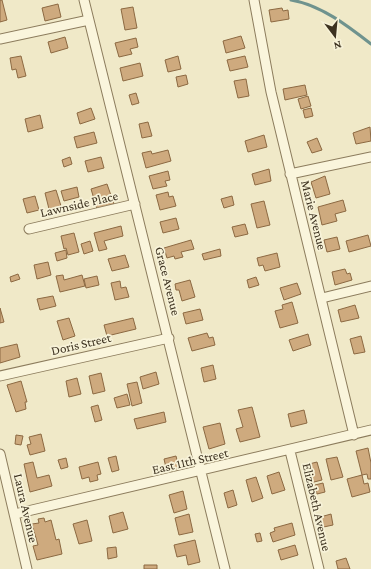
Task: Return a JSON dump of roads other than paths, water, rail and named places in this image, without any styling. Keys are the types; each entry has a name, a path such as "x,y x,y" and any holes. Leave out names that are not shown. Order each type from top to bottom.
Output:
{"street":[{"name":"Grace Avenue","path":"84,0 225,569"},
{"name":"Marie Avenue","path":"254,0 271,92 354,435"},
{"path":"0,40 89,20"},
{"path":"290,174 371,157"},
{"name":"Lawnside Place","path":"29,230 135,204"},
{"path":"322,298 371,286"},
{"name":"Doris Street","path":"0,376 168,338"},
{"name":"East 11th Street","path":"14,514 201,472 371,430"},
{"name":"Elizabeth Avenue","path":"290,451 319,569"},
{"name":"Laura Avenue","path":"0,454 27,569"}],"waterway":[{"path":"291,0 313,6 334,17 371,44"}]}
